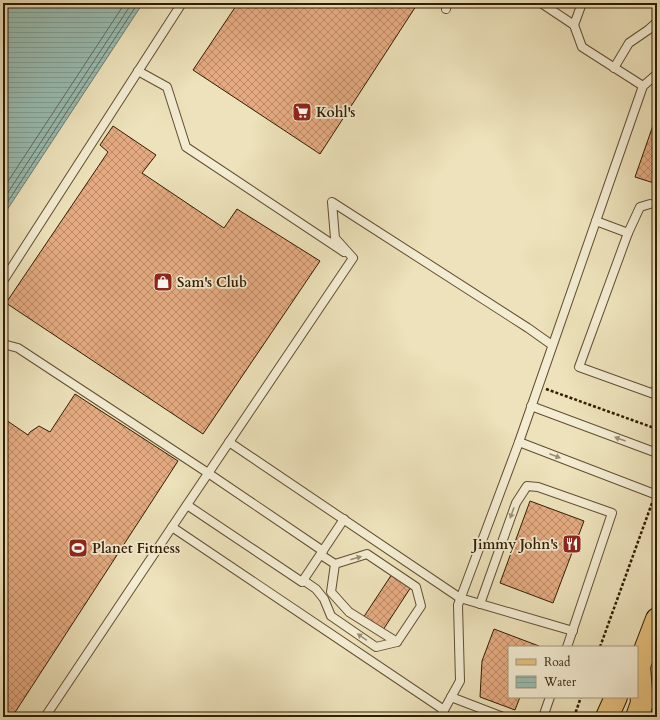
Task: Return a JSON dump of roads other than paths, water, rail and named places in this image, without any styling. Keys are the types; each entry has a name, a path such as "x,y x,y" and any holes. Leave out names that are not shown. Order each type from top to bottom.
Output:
{"main road":[{"path":"637,717 642,703 638,667 657,619"},
{"path":"607,717 616,698"}],"lane":[{"path":"3,281 182,3"},
{"path":"541,3 574,26 582,47 643,86"},
{"path":"574,26 582,3"},
{"path":"614,68 629,43 657,22"},
{"path":"138,71 167,87 186,147 353,258"},
{"path":"172,527 442,713 460,681 458,606 460,598 519,442 643,86 657,74"},
{"path":"353,258 336,238 332,202 552,345"},
{"path":"650,204 640,207 628,233 579,367 654,394 657,387"},
{"path":"596,221 628,233"},
{"path":"44,717 353,258"},
{"path":"3,344 18,348 208,473 322,553 335,564"},
{"path":"531,406 657,453"},
{"path":"229,442 460,598 573,631"},
{"path":"519,442 657,496"},
{"path":"480,604 516,503 527,486 535,486 612,513 567,646"},
{"path":"187,505 302,582 303,580 316,589 324,600 331,616 376,647 397,642 421,606 416,587 367,554 335,564"},
{"path":"303,580 344,519"},
{"path":"335,564 332,592 349,612 397,642"},
{"path":"451,697 485,714 503,717"},
{"path":"543,717 550,698"}],"water":[{"path":"3,3 143,3 3,216"}],"place":[{"name":"Kohl's","path":"302,112"},
{"name":"Sam's Club","path":"163,282"},
{"name":"Jimmy John's","path":"572,544"},
{"name":"Planet Fitness","path":"78,548"}]}
